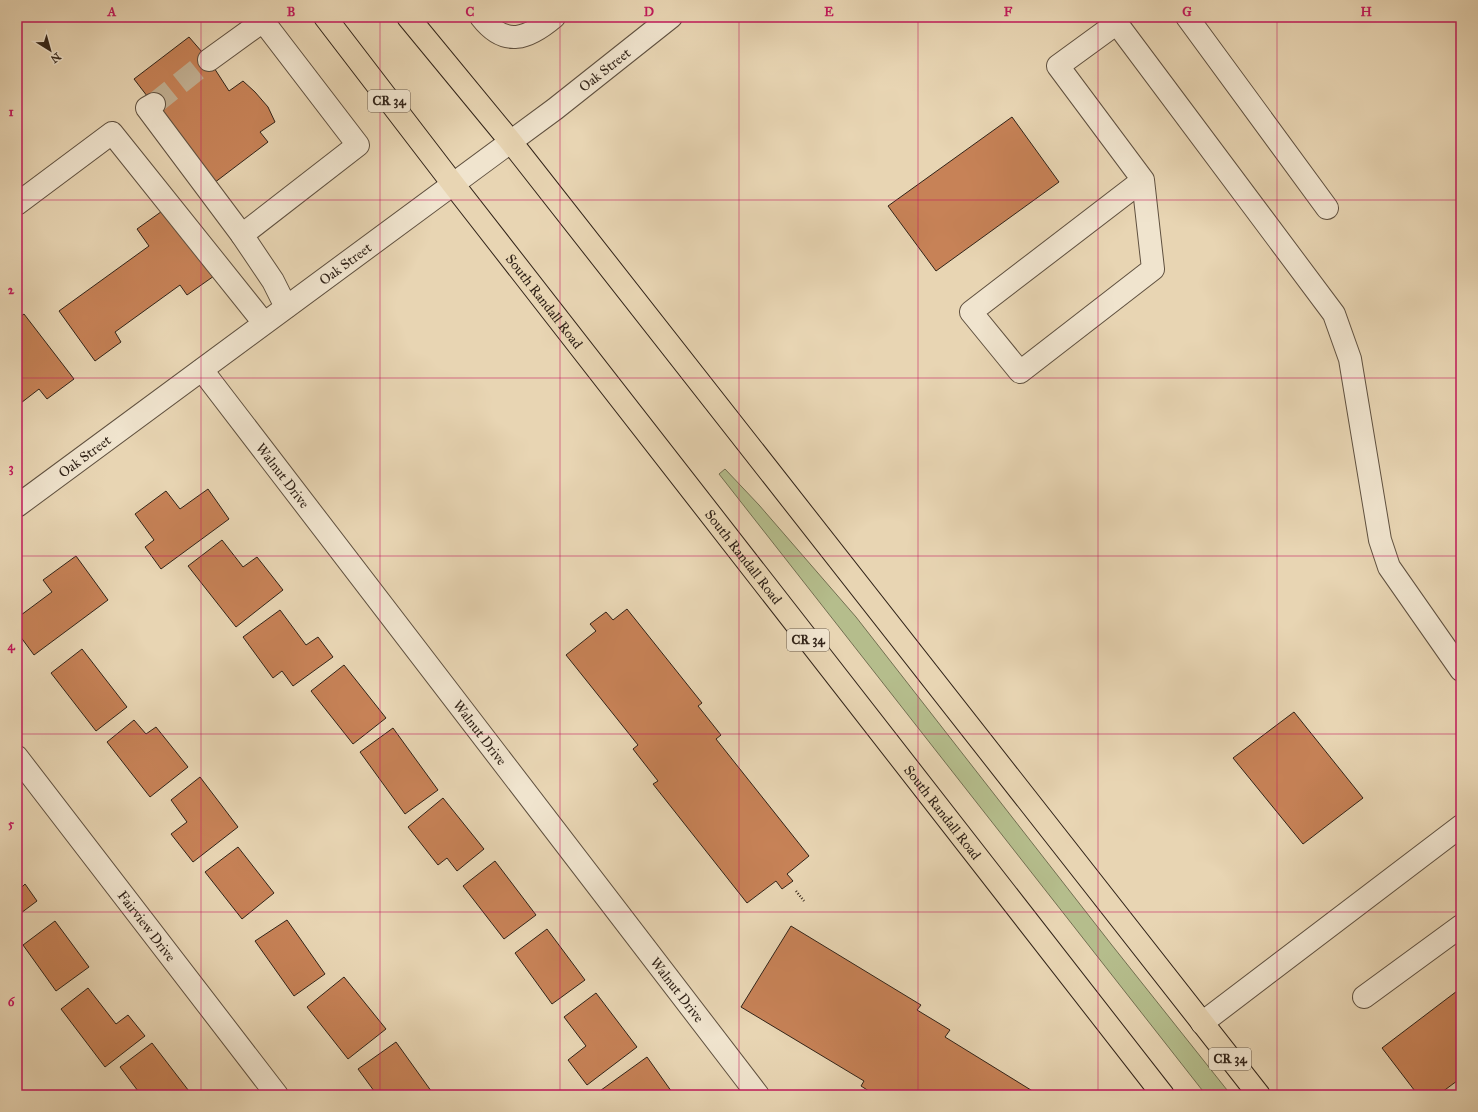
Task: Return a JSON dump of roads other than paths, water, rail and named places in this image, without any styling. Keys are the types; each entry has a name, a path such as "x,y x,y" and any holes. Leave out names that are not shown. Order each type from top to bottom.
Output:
{"main road":[{"name":"South Randall Road","path":"325,17 453,184 1163,1095"},
{"name":"CR 34","path":"408,17 511,142 1259,1095"}],"street":[{"path":"481,17 487,24 504,36 523,37 542,27 554,17"},
{"name":"Oak Street","path":"17,506 511,142 671,17"},
{"path":"1187,17 1327,208"},
{"path":"1143,180 971,312 1020,372 1153,269 1143,180 1058,66 1115,20 1334,314 1350,359 1380,540 1389,567 1461,670"},
{"path":"209,60 263,21 358,144 242,235"},
{"path":"154,104 147,108 242,235 273,281 286,307"},
{"path":"17,204 112,133 264,323"},
{"name":"Walnut Drive","path":"202,370 758,1095"},
{"name":"Fairview Drive","path":"17,757 277,1095"},
{"path":"1202,1023 1461,826"},
{"path":"1364,997 1461,926"}],"tunnel":[{"path":"154,104 209,60"}]}
